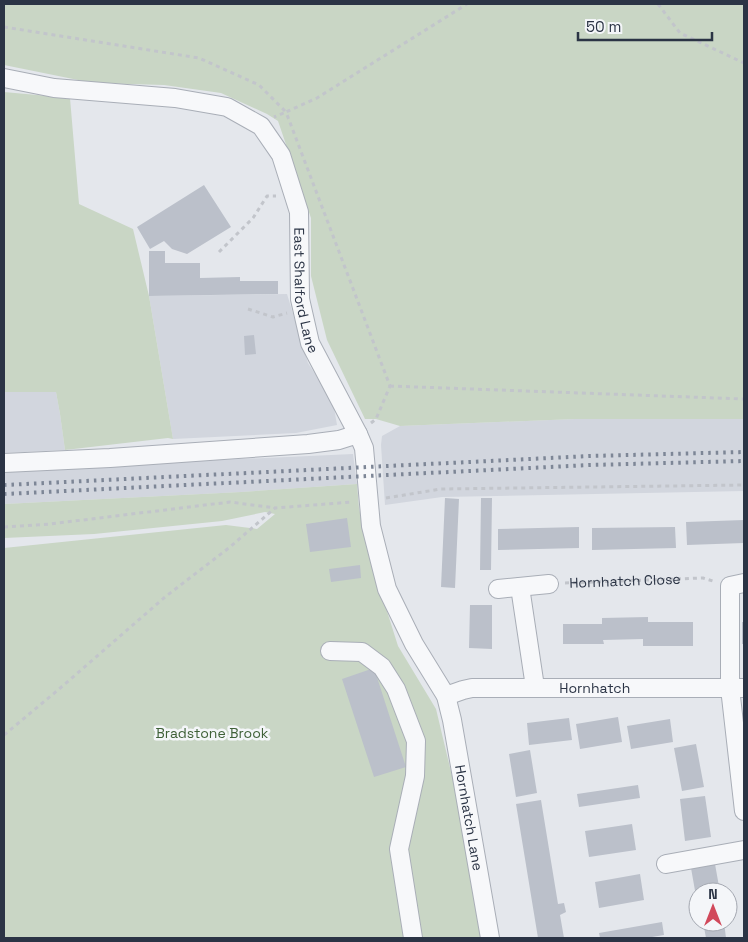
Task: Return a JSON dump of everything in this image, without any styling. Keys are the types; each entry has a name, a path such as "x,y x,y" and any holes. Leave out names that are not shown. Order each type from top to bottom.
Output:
{"street":[{"name":"East Shalford Lane","path":"4,78 54,88 175,98 227,106 261,126 281,155 299,212 300,299 310,343 364,448 371,526 387,589 414,644 446,696"},
{"path":"4,463 110,458 308,444 339,440 358,434"},
{"name":"Hornhatch Close","path":"498,589 549,584"},
{"path":"737,584 737,688 744,811"},
{"path":"520,587 535,687"},
{"path":"330,650 362,652 382,667 396,689 416,741 415,776 399,849 413,938"},
{"name":"Hornhatch","path":"446,696 472,688 737,688"},
{"name":"Hornhatch Lane","path":"446,696 452,720 490,938"},
{"path":"666,864 744,850"}],"path":[{"path":"272,117 317,98 467,4"},
{"path":"658,4 680,33 744,63"},
{"path":"4,26 199,58 259,85 286,112 390,386 376,419"},
{"path":"219,252 253,218 267,196 294,196"},
{"path":"248,309 272,317 302,309"},
{"path":"390,386 744,399"},
{"path":"4,527 50,524 230,502 275,508 368,501 441,489 744,485"},
{"path":"4,736 165,597 230,547 275,508"},
{"name":"Hornhatch Close","path":"549,584 703,578 737,584"}],"shaded area":[{"path":"287,294 308,363 333,402 337,425 296,433 173,439 149,296"},
{"path":"4,392 56,392 65,450 4,453"},
{"path":"575,419 744,419 744,491 442,497 385,505 382,436 400,426"},
{"path":"353,454 357,484 4,504 4,471"}],"green space":[{"path":"4,4 744,4 744,419 575,419 400,426 376,419 365,419 327,340 311,276 311,218 278,121 221,93 164,85 93,83 4,65"},
{"path":"4,92 70,98 79,204 133,229 149,296 173,439 168,438 65,450 56,392 4,392"},
{"name":"Bradstone Brook","path":"357,484 359,508 368,551 398,646 436,709 463,822 483,938 4,938 4,548 226,525 257,529 275,514 265,512 222,521 94,534 4,538 4,504"}],"building":[{"path":"204,185 231,227 187,254 172,249 164,241 150,249 137,227"},
{"path":"149,251 165,251 165,263 200,263 200,278 240,277 240,281 278,281 278,294 149,296"},
{"path":"254,335 256,354 245,355 244,336"},
{"path":"445,498 459,499 455,588 441,587"},
{"path":"481,498 492,498 491,570 480,570"},
{"path":"347,518 351,547 310,552 306,524"},
{"path":"744,520 744,543 687,545 686,522"},
{"path":"579,527 579,548 498,550 498,529"},
{"path":"675,527 676,548 592,550 592,528"},
{"path":"360,565 361,578 331,582 329,569"},
{"path":"470,605 492,605 492,649 469,648"},
{"path":"648,617 648,622 693,622 693,646 643,646 643,639 603,640 604,644 563,644 563,624 602,624 602,618"},
{"path":"742,622 744,622 744,644 742,644"},
{"path":"374,668 406,767 374,777 342,679"},
{"path":"618,717 622,742 580,749 576,724"},
{"path":"569,718 572,740 529,745 527,723"},
{"path":"670,719 673,742 631,749 627,726"},
{"path":"696,744 704,787 682,791 674,748"},
{"path":"530,750 537,793 516,797 509,754"},
{"path":"638,785 640,798 579,807 577,794"},
{"path":"705,796 711,837 685,841 680,799"},
{"path":"541,800 558,904 564,903 566,912 560,915 564,938 538,938 516,804"},
{"path":"632,824 636,850 589,857 585,831"},
{"path":"715,864 718,882 693,882 691,868"},
{"path":"640,874 644,900 599,908 595,882"},
{"path":"662,922 664,935 646,938 600,938 599,933"},
{"path":"705,932 725,932 726,938 706,938"}],"railway":[{"path":"4,485 590,456 744,452"},
{"path":"4,494 590,465 744,461"}]}
